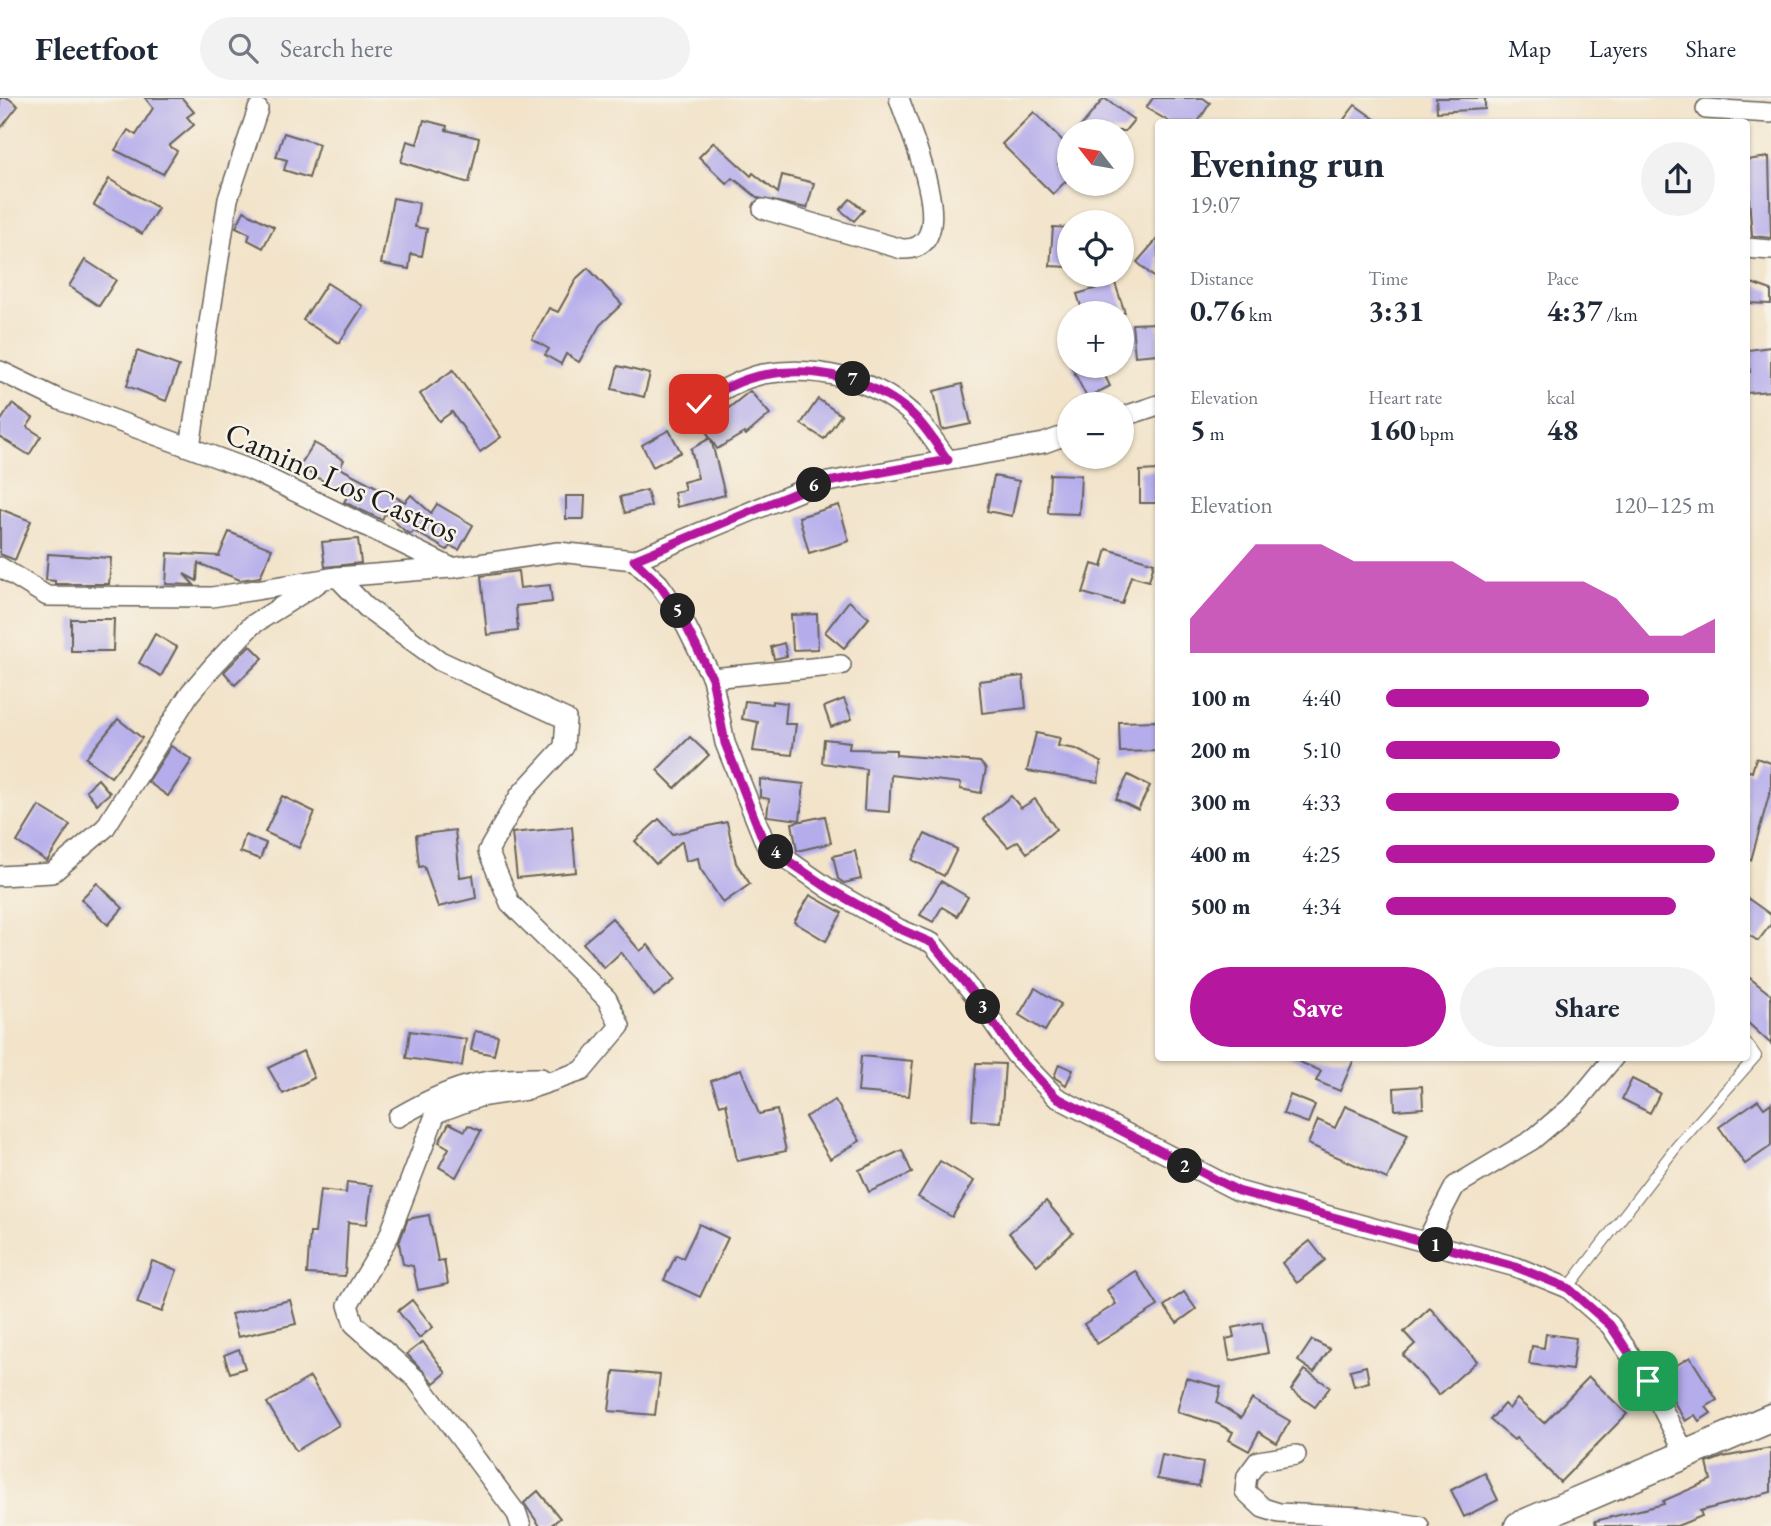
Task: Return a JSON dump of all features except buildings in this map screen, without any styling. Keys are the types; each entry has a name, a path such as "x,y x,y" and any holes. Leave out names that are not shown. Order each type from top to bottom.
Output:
{"street":[{"path":"763,209 902,249 913,249 923,243 934,216 899,98"},
{"path":"190,447 228,198 258,109"},
{"path":"1705,110 1771,113"},
{"path":"1750,248 1771,250"},
{"name":"Camino Los Castros","path":"0,371 60,400 251,470 452,568 558,552 634,560"},
{"path":"699,404 727,387 763,374 809,373 850,378 879,390 913,414 948,460"},
{"path":"1134,413 1155,406"},
{"path":"1057,438 1044,443 817,484 634,560 659,584 680,614 712,678 725,743 765,845 828,888 900,929 932,943 973,993 1015,1054 1056,1097 1238,1191 1516,1267 1568,1288 1610,1325 1648,1381 1686,1455"},
{"path":"0,567 47,596 212,597 331,578 452,568"},
{"path":"0,876 52,873 105,828 190,693 215,664 253,625 331,578"},
{"path":"331,578 439,661 566,719 564,747 520,795 488,851 510,903 607,999 620,1026 582,1071 526,1090 479,1097 436,1113 389,1236 348,1305 354,1324 416,1379 517,1514 521,1526"},
{"path":"712,678 841,664"},
{"path":"1426,1242 1455,1186 1532,1140 1576,1103 1611,1061"},
{"path":"398,1117 439,1093 473,1083 513,1078 559,1079"},
{"path":"1519,1526 1771,1418"},
{"path":"1296,1455 1273,1456 1258,1461 1247,1476 1245,1491 1263,1508 1279,1513 1361,1517 1419,1526"}],"lane":[{"path":"1568,1288 1677,1146 1756,1056 1750,1048"}],"route":[{"path":"699,404 727,387 763,374 809,373 850,378 879,390 913,414 948,460 817,484 634,560 659,584 680,614 712,678 725,743 765,845 828,888 900,929 932,943 973,993 1015,1054 1056,1097 1238,1191 1516,1267 1568,1288 1610,1325 1648,1381"}]}
